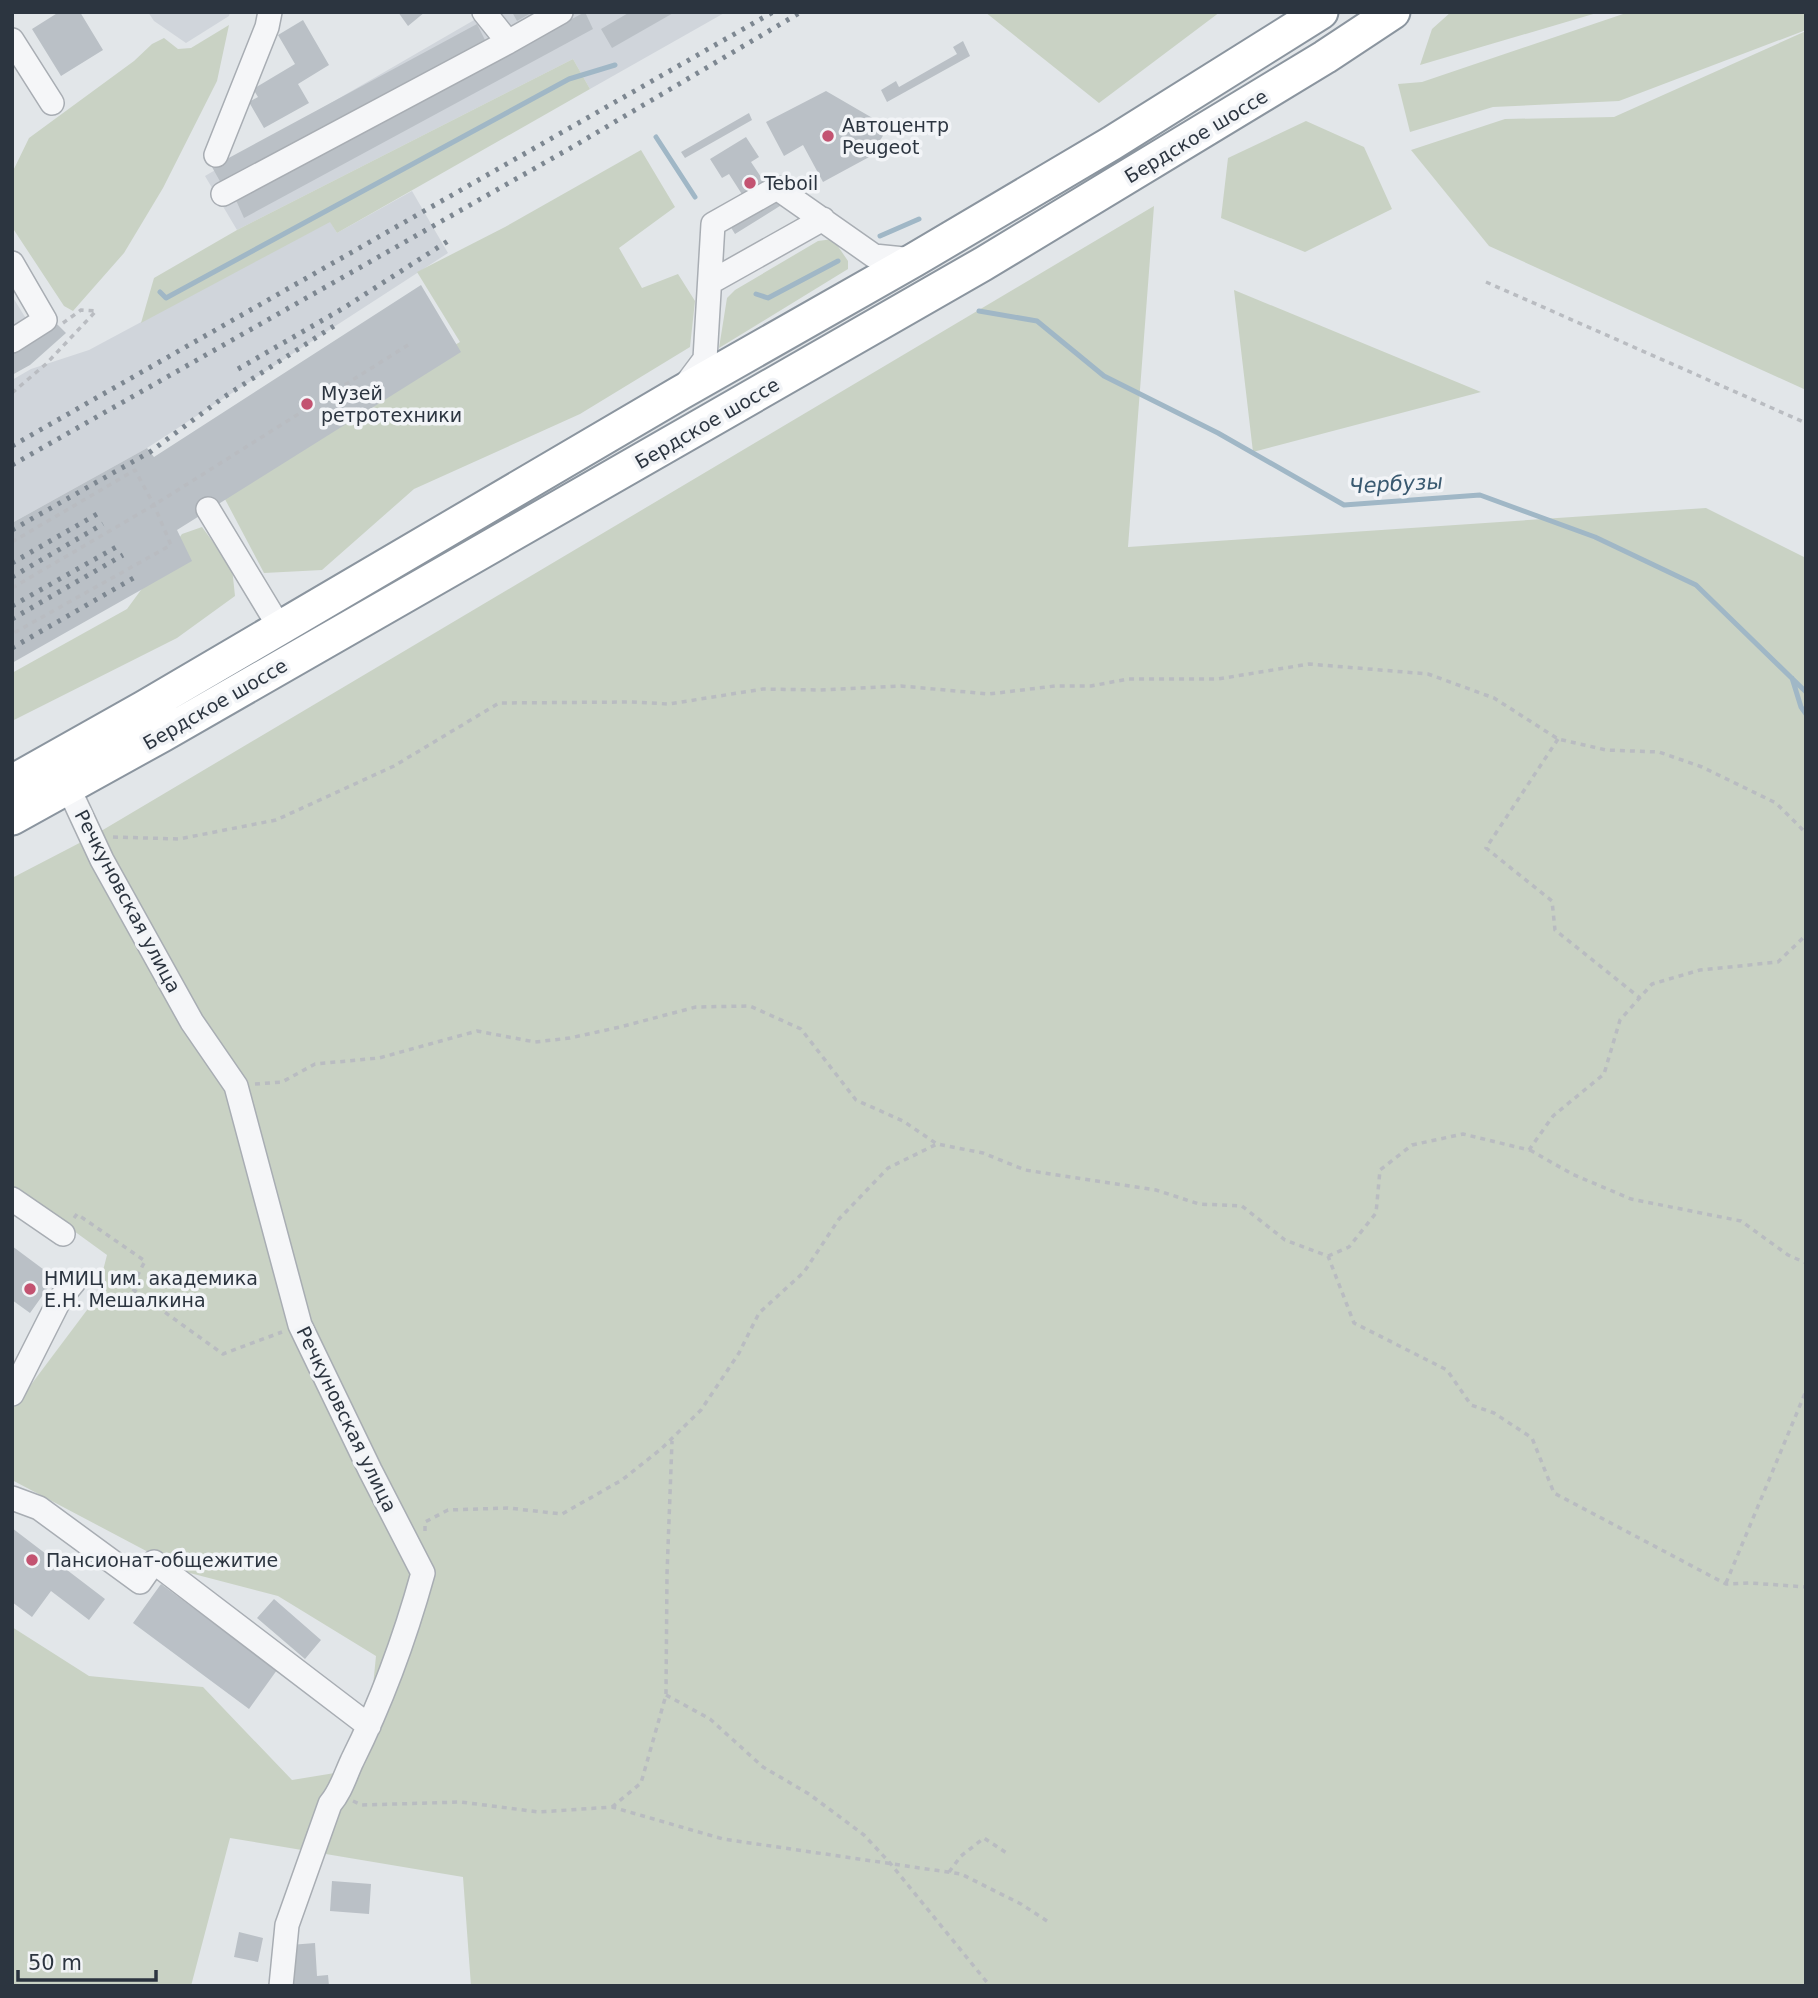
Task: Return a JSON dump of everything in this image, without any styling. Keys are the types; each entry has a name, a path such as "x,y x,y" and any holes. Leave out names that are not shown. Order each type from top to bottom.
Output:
{"highway":[{"name":"Бердское шоссе","path":"12,782 145,708 680,393 914,260 1061,173 1321,12"},
{"name":"Бердское шоссе","path":"12,818 983,264 1325,57 1393,12"},
{"path":"1061,173 1080,205"}],"street":[{"path":"216,155 262,40 270,12"},
{"path":"484,12 508,42"},
{"path":"223,194 561,12"},
{"path":"12,40 52,103"},
{"path":"680,393 705,359 713,224 777,187 874,257 914,260"},
{"path":"711,282 823,219"},
{"path":"12,263 45,320 12,341"},
{"path":"208,509 280,628"},
{"name":"Речкуновская улица","path":"68,787 91,837 192,1022 236,1086 300,1325 370,1471 424,1573 409,1625 339,1794 330,1804 287,1925 281,1986"},
{"path":"12,1199 63,1234"},
{"path":"12,1394 60,1299 75,1282"},
{"path":"12,1498 38,1508 140,1582 154,1562 369,1726"}],"path":[{"path":"1486,282 1806,423"},
{"path":"12,393 46,364 96,311 81,310 62,324 43,315"},
{"path":"12,588 154,505 408,345"},
{"path":"12,542 135,470 171,545 12,634"},
{"path":"91,837 179,839 276,820 394,766 499,703 669,704 763,689 820,690 901,686 989,694 1055,686 1091,686 1128,679 1218,679 1309,664 1428,674 1494,698 1558,739 1606,750 1660,752 1702,767 1776,803 1806,833"},
{"path":"1558,739 1486,848 1552,901 1555,930 1640,998"},
{"path":"1529,1150 1553,1116 1604,1074 1620,1020 1653,984 1700,970 1778,962 1806,935"},
{"path":"236,1086 282,1082 315,1064 379,1058 477,1031 535,1042 620,1027 695,1007 750,1006 801,1029 856,1100 903,1121 937,1144 983,1153 1025,1170 1156,1191 1199,1205 1242,1206 1285,1240 1328,1256 1349,1247 1376,1213 1380,1170 1412,1145 1462,1134 1529,1150 1572,1174 1631,1199 1741,1221 1788,1255 1806,1263"},
{"path":"425,1535 425,1522 449,1510 508,1508 562,1514 622,1480 672,1439 701,1410 739,1353 759,1313 804,1272 839,1219 888,1168 937,1144"},
{"path":"63,1234 77,1214 145,1261 131,1288 223,1354 300,1325"},
{"path":"1328,1256 1354,1323 1447,1370 1471,1405 1494,1413 1532,1438 1554,1493 1726,1584 1806,1587"},
{"path":"1726,1584 1806,1391"},
{"path":"612,1807 642,1783 666,1695 672,1439"},
{"path":"666,1695 710,1719 763,1767 809,1794 864,1835 990,1986"},
{"path":"339,1794 362,1805 461,1802 539,1812 612,1807 723,1839 961,1874 1047,1921"},
{"path":"949,1872 961,1856 984,1838 1008,1854"}],"shaded area":[{"path":"148,12 230,12 229,16 186,43 154,21"},
{"path":"488,12 726,12 590,89 573,59 237,230 205,176"},
{"path":"412,191 448,253 147,448 12,523 12,380 31,369 89,350 330,221 337,233"},
{"path":"12,296 30,325 12,336"}],"green space":[{"path":"985,12 1220,12 1099,103"},
{"path":"1451,12 1600,12 1420,65 1432,29"},
{"path":"1629,12 1806,12 1806,30 1619,101 1493,107 1410,132 1398,84 1422,82"},
{"path":"229,25 217,81 163,188 124,253 73,311 64,306 12,227 12,173 29,138 134,61 152,44 164,38 178,49 191,48"},
{"path":"1806,31 1806,390 1489,246 1411,150 1505,119 1614,117"},
{"path":"573,59 590,89 337,233 330,222 141,323 154,278 237,230"},
{"path":"1306,121 1364,147 1392,209 1305,252 1221,218 1228,158"},
{"path":"641,150 675,207 619,248 642,288 678,274 695,301 690,347 580,414 414,489 322,570 264,573 217,484 460,342 417,272 505,227"},
{"path":"1154,206 1128,547 1706,508 1806,558 1806,1986 471,1986 463,1877 230,1838 191,1986 12,1986 12,1627 89,1676 203,1687 292,1780 347,1771 369,1726 376,1656 278,1596 186,1572 12,1480 12,1410 96,1298 107,1255 12,1186 12,878 91,837"},
{"path":"833,239 848,261 848,269 719,348 727,298 735,290 818,241"},
{"path":"1234,290 1481,392 1253,452"},
{"path":"202,527 232,568 235,596 177,638 12,721 12,673 127,609 182,534"}],"building":[{"path":"59,12 80,12 103,50 61,76 32,29"},
{"path":"398,12 425,12 408,26"},
{"path":"512,12 533,12 517,21"},
{"path":"585,12 593,29 244,218 235,198"},
{"path":"630,12 675,12 612,48 601,29"},
{"path":"303,20 329,65 298,84 309,103 264,128 249,102 258,97 253,89 295,64 278,35"},
{"path":"477,24 486,42 222,185 212,167"},
{"path":"963,41 970,56 887,102 881,90 896,81 899,87 957,54 953,47"},
{"name":"Автоцентр Peugeot","path":"826,91 888,127 871,156 823,182 803,145 784,156 766,122"},
{"path":"749,113 752,120 685,158 681,152"},
{"name":"Teboil","path":"746,137 759,157 751,162 767,186 791,199 735,234 722,213 745,199 729,174 722,178 710,159"},
{"path":"421,285 461,352 177,530 192,561 12,663 12,523 147,448 154,457"},
{"path":"54,321 66,333 30,365 12,375 12,351"},
{"name":"НМИЦ им. академика Е.Н. Мешалкина","path":"12,1246 55,1278 30,1313 12,1300"},
{"name":"Пансионат-общежитие","path":"12,1528 105,1599 89,1620 51,1591 32,1617 12,1602"},
{"path":"161,1584 277,1670 249,1709 133,1623"},
{"path":"274,1599 321,1640 305,1659 257,1618"},
{"path":"332,1881 371,1884 369,1914 330,1911"},
{"path":"239,1932 263,1938 258,1962 234,1957"},
{"path":"315,1943 317,1976 328,1975 329,1986 292,1986 290,1945"}],"waterway":[{"path":"160,292 166,298 569,79 615,65"},
{"path":"656,137 695,197"},
{"path":"880,236 919,219"},
{"path":"756,294 768,298 838,261"},
{"name":"Чербузы","path":"979,311 1037,321 1104,376 1218,433 1344,505 1480,495 1595,537 1696,585 1806,692"},
{"path":"1792,678 1801,707 1806,714"}],"railway":[{"path":"12,446 773,12"},
{"path":"12,465 574,146 801,12"},
{"path":"238,369 342,309 448,241"},
{"path":"12,530 150,452 224,397 334,326"},
{"path":"12,563 97,514"},
{"path":"12,577 103,524"},
{"path":"12,606 118,546"},
{"path":"12,619 123,555"},
{"path":"12,648 137,576"}],"place":[{"name":"Автоцентр Peugeot","path":"828,136"},
{"name":"Teboil","path":"750,183"},
{"name":"Музей ретротехники","path":"307,404"},
{"name":"НМИЦ им. академика Е.Н. Мешалкина","path":"30,1289"},
{"name":"Пансионат-общежитие","path":"32,1560"}]}
